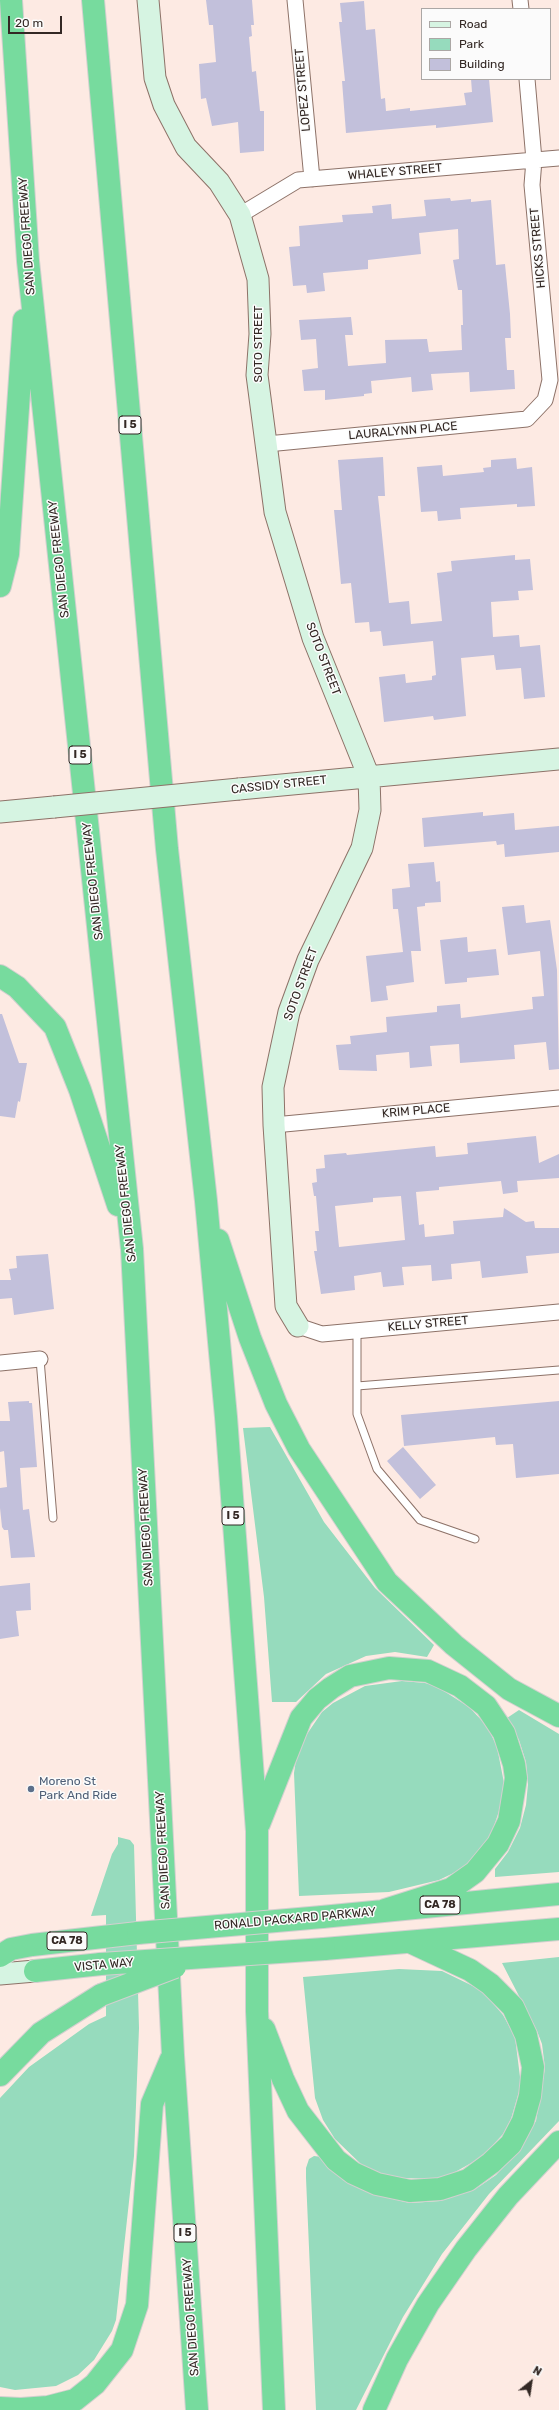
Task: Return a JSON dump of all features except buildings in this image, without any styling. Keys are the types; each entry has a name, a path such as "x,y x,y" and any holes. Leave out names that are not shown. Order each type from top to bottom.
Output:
{"highway":[{"name":"SAN DIEGO FREEWAY","path":"11,0 28,261 132,1249 173,2055 197,2410"},
{"name":"I 5","path":"93,0 167,849 206,1201 226,1417 257,1831 258,2011 274,2410"},
{"path":"0,586 8,554 28,261"},
{"path":"0,976 17,987 55,1026 80,1090 132,1249"},
{"path":"206,1201 250,1338 276,1404 299,1449 339,1513 387,1582 454,1644 509,1689 559,1716"},
{"path":"257,1831 301,1718 317,1699 331,1688 350,1676 389,1668 428,1671 460,1686 486,1706 504,1733 514,1764 516,1778 509,1820 498,1844 475,1872 451,1889 385,1910"},
{"name":"RONALD PACKARD PARKWAY","path":"0,1956 11,1950 32,1945 559,1894"},
{"path":"0,2075 41,2033 100,1996 160,1971 209,1958 559,1929"},
{"path":"258,2011 283,2079 298,2111 336,2160 353,2173 377,2184 410,2191 440,2189 468,2180 492,2163 511,2144 523,2121 530,2096 533,2067 526,2035 513,2007 490,1984 470,1970 410,1942"},
{"name":"VISTA WAY","path":"35,1971 101,1964 209,1958"},
{"path":"0,2408 21,2409 48,2407 75,2400 95,2384 122,2350 137,2306 152,2104 173,2055"},
{"path":"374,2410 398,2359 432,2298 466,2249 508,2196 559,2142"}],"street":[{"name":"SOTO STREET","path":"148,0 155,78 164,106 186,147 219,182 240,215 258,279 260,334 257,374 275,512 313,638 369,777 370,810 362,848 308,960 289,1012 273,1086 274,1125 286,1306 298,1326"},
{"name":"LOPEZ STREET","path":"295,0 312,179"},
{"name":"HICKS STREET","path":"527,80 534,160 532,185 550,380 545,400 536,412"},
{"name":"WHALEY STREET","path":"240,215 298,180 559,158"},
{"name":"LAURALYNN PLACE","path":"267,444 527,419 536,412"},
{"name":"CASSIDY STREET","path":"0,812 559,759"},
{"name":"KRIM PLACE","path":"274,1125 559,1098"},
{"name":"KELLY STREET","path":"298,1326 322,1334 559,1312"},
{"path":"0,1363 40,1359"},
{"path":"0,1948 32,1945"},
{"name":"VISTA WAY","path":"0,1974 35,1971"}],"lane":[{"path":"357,1331 357,1414 377,1469 420,1520 475,1539"},
{"path":"40,1359 53,1518"},
{"path":"357,1386 559,1370"}],"green space":[{"path":"270,1427 324,1522 375,1588 434,1645 427,1657 395,1652 366,1656 326,1674 296,1702 272,1702 264,1597 243,1428"},
{"path":"402,1681 425,1683 436,1686 469,1707 487,1726 497,1747 504,1783 501,1805 491,1835 475,1857 462,1869 439,1880 389,1892 299,1896 294,1773 296,1760 305,1737 322,1712 333,1703 365,1686"},
{"path":"519,1710 559,1734 559,1872 495,1877 495,1869 508,1852 520,1828 526,1805 528,1784 526,1762 519,1740 507,1718"},
{"path":"118,1837 130,1840 134,1845 139,2028 134,2156 116,2320 112,2331 94,2360 78,2375 56,2386 15,2390 0,2387 0,2098 29,2067 89,2024 106,2016 106,1915 91,1916 112,1854 118,1844"},
{"path":"559,1957 559,2121 489,2194 442,2254 403,2317 356,2410 316,2410 306,2178 306,2168 309,2159 314,2156 322,2157 355,2186 380,2196 410,2203 440,2201 450,2198 480,2186 496,2175 520,2149 536,2121 545,2068 542,2044 537,2031 502,1963"},
{"path":"399,1969 442,1971 477,1988 485,1994 503,2015 515,2037 521,2085 511,2119 503,2134 482,2157 448,2176 435,2179 384,2176 365,2168 335,2139 323,2120 315,2098 303,1977"}],"place":[{"name":"Moreno St Park And Ride","path":"31,1789"}]}
